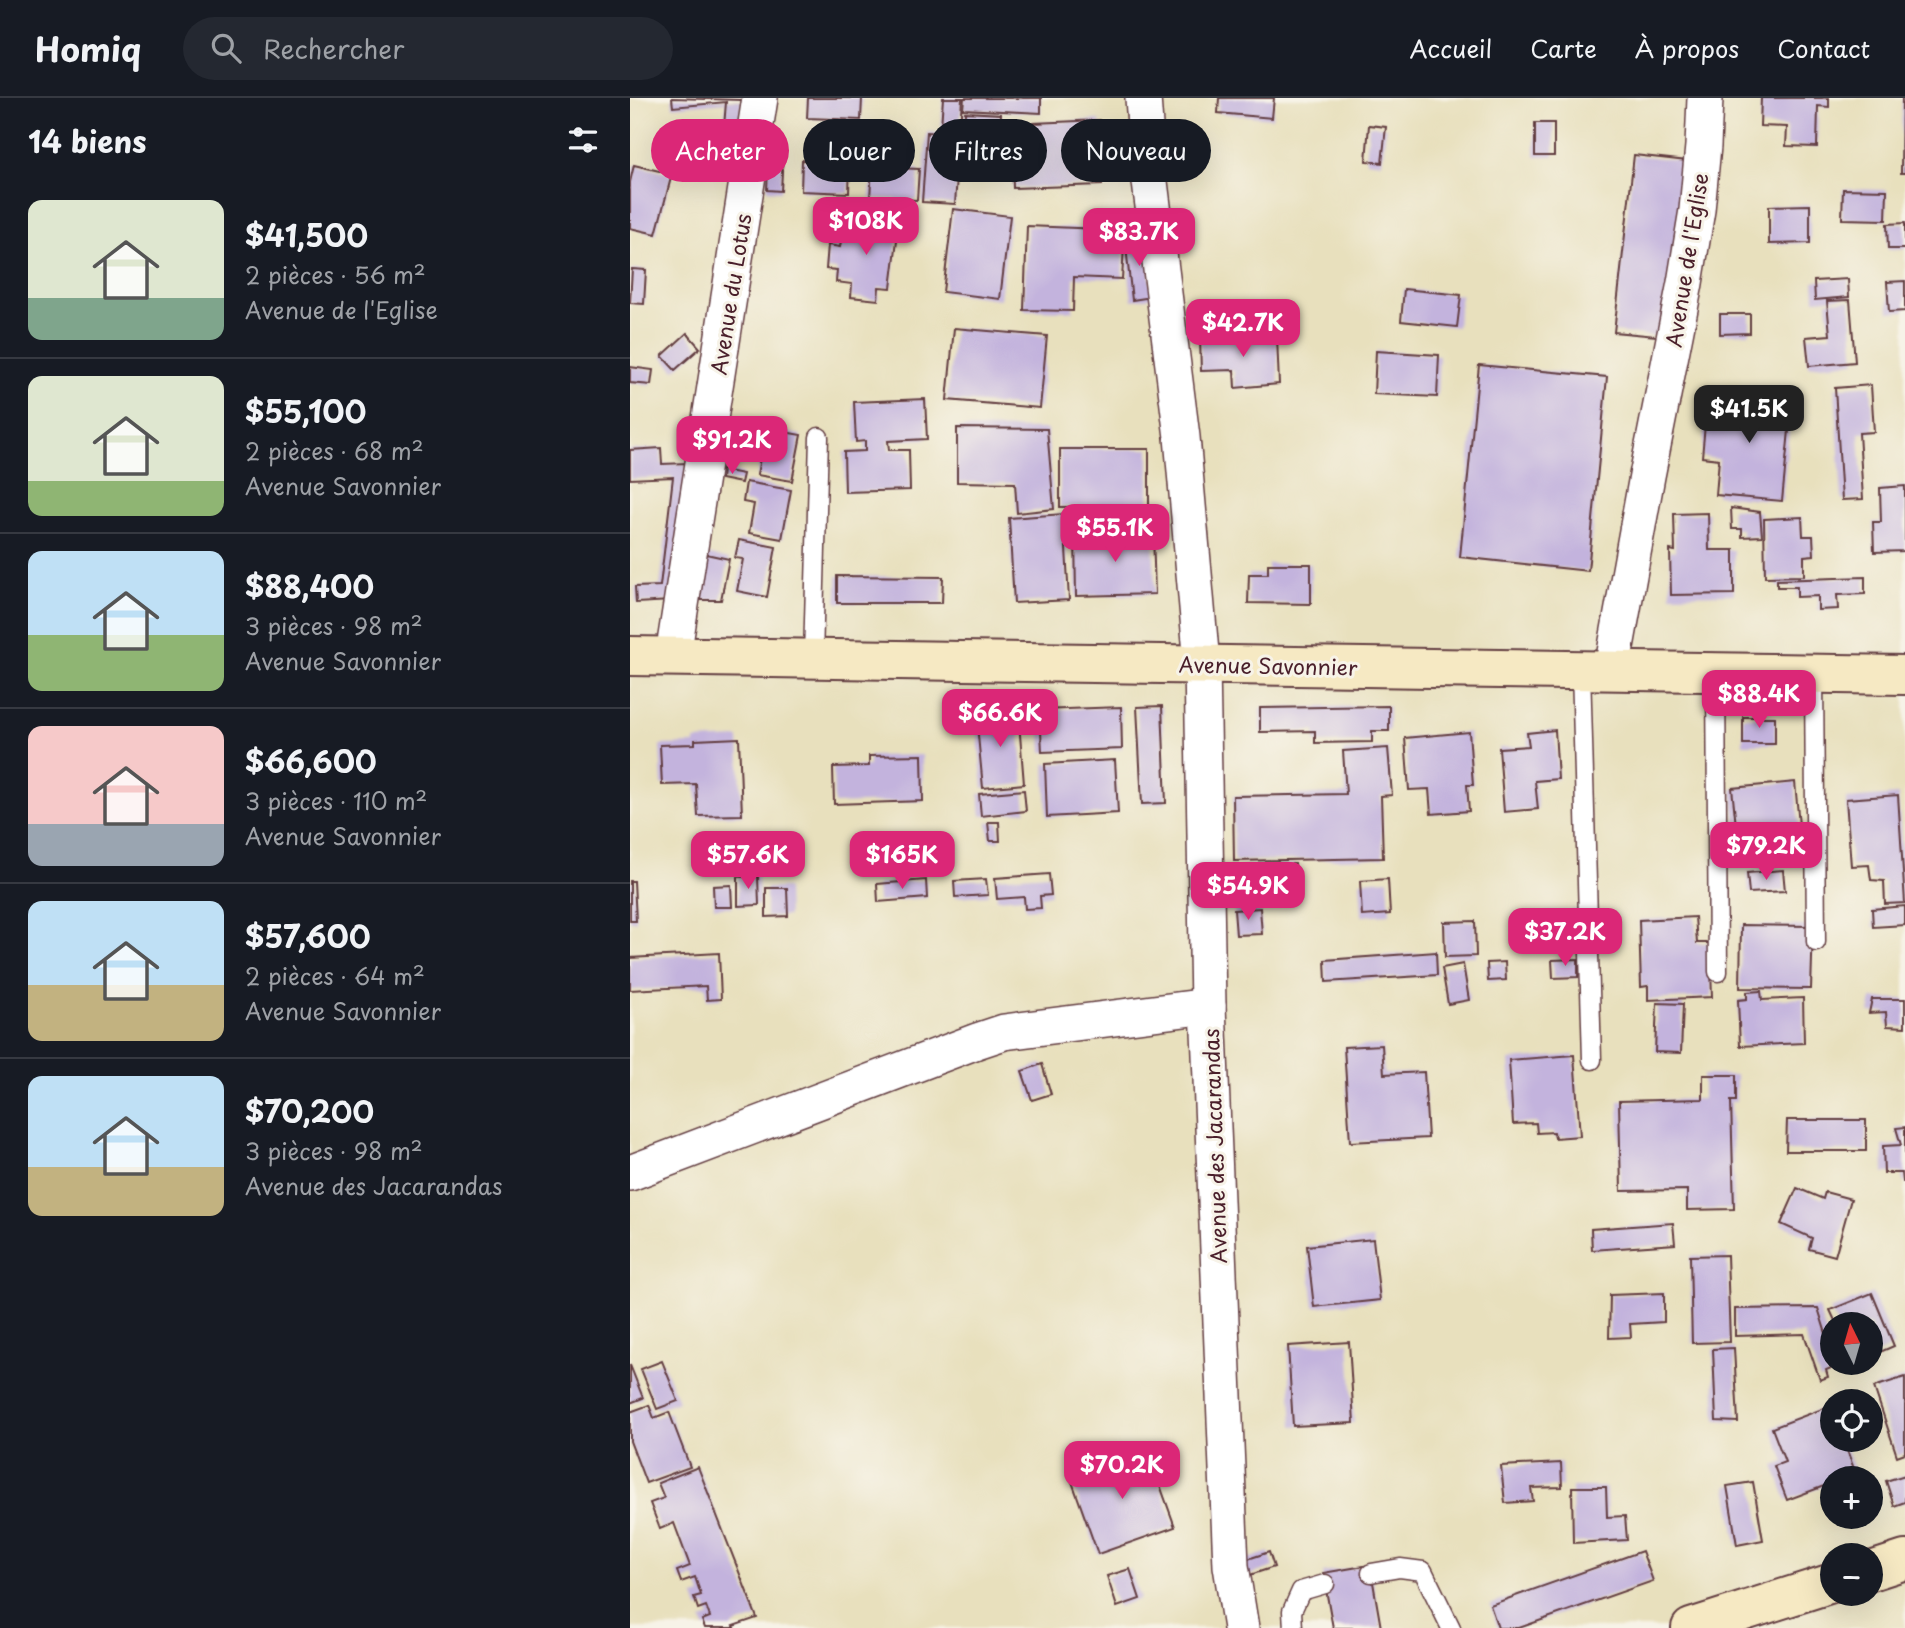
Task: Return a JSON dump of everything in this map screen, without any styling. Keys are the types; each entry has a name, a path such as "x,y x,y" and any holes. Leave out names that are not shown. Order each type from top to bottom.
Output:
{"street":[{"name":"Avenue du Lotus","path":"673,656 760,98"},
{"name":"Avenue des Jacarandas","path":"1143,98 1182,438 1202,664 1208,1006 1231,1566 1241,1628"},
{"name":"Avenue de l'Eglise","path":"1596,669 1647,476 1685,283 1697,211 1705,98"},
{"name":"Avenue Savonnier","path":"630,656 1905,675"},
{"path":"630,1173 1004,1032 1208,1006"},
{"path":"1883,1567 1905,1560"},
{"path":"1691,1628 1820,1587"}],"lane":[{"path":"814,658 818,437"},
{"path":"1592,1060 1596,669"},
{"path":"1716,673 1718,972"},
{"path":"1814,674 1816,942"},
{"path":"1371,1573 1400,1569 1423,1571 1451,1628"},
{"path":"1293,1628 1292,1611 1301,1591 1325,1584"}],"building":[{"path":"672,98 742,100 741,119 725,119 726,102 673,107"},
{"path":"808,98 862,98 861,119 807,118"},
{"path":"943,98 962,98 961,119 942,119"},
{"path":"964,98 1041,98 1041,113 963,109"},
{"path":"1219,98 1274,98 1272,118 1218,113"},
{"path":"1761,98 1829,98 1829,107 1818,106 1817,147 1786,146 1787,127 1760,126"},
{"path":"1902,98 1905,98 1905,173 1901,173"},
{"path":"965,112 1001,114 1001,119 965,119"},
{"path":"1047,122 1061,122 1061,182 1102,182 1102,185 1013,188 1013,182 1047,182"},
{"path":"1535,123 1554,123 1554,156 1535,156"},
{"path":"1369,125 1386,127 1382,163 1366,161"},
{"path":"927,132 929,182 957,182 955,204 922,202"},
{"path":"1634,155 1687,161 1667,337 1614,332"},
{"path":"802,160 803,182 849,182 849,193 801,191"},
{"path":"634,165 651,169 651,182 670,182 656,234 630,228 630,182"},
{"path":"915,169 919,169 917,200 870,198 871,182 915,182"},
{"path":"767,182 781,182 781,191 767,190"},
{"path":"1843,189 1887,190 1886,220 1842,219"},
{"path":"1810,205 1810,243 1769,244 1769,206"},
{"path":"953,209 1010,216 1000,299 943,292"},
{"path":"872,213 890,215 889,223 899,224 891,288 879,287 878,300 851,297 852,284 836,282 837,270 826,269 828,245 840,247 843,229 859,232 860,219 871,220"},
{"path":"1905,223 1905,249 1888,249 1887,224"},
{"path":"1027,226 1125,230 1122,279 1074,277 1073,311 1024,310"},
{"path":"1146,236 1152,297 1132,300 1125,238"},
{"path":"632,269 646,270 644,304 630,303"},
{"path":"1848,279 1849,297 1815,300 1814,281"},
{"path":"1905,281 1905,311 1889,312 1887,282"},
{"path":"1404,289 1461,295 1457,327 1401,321"},
{"path":"1850,300 1855,362 1809,366 1806,337 1830,335 1827,301"},
{"path":"1720,314 1750,314 1750,333 1720,334"},
{"path":"954,328 1047,336 1040,408 947,400"},
{"path":"687,333 700,348 675,370 662,356"},
{"path":"1277,337 1279,384 1235,388 1234,370 1201,371 1200,339"},
{"path":"1376,351 1439,355 1437,397 1374,394"},
{"path":"1479,365 1607,377 1588,571 1460,557"},
{"path":"630,367 653,370 651,385 630,383"},
{"path":"1871,385 1874,432 1859,433 1863,499 1842,500 1835,388"},
{"path":"1725,394 1792,400 1782,501 1716,495 1719,459 1702,457 1707,403 1724,405"},
{"path":"925,399 927,439 888,441 889,450 909,450 910,490 845,492 844,452 865,451 865,441 856,442 854,402"},
{"path":"757,427 801,435 792,481 757,475 762,446 754,445"},
{"path":"957,428 1047,429 1054,509 1017,513 1015,483 957,482"},
{"path":"661,448 662,464 687,463 671,601 636,603 635,587 660,586 673,477 630,479 630,450"},
{"path":"1060,449 1149,449 1149,506 1060,507"},
{"path":"722,470 743,474 741,483 721,479"},
{"path":"746,482 791,490 782,539 749,533 754,504 743,502"},
{"path":"1905,486 1905,551 1874,552 1873,522 1881,522 1880,488"},
{"path":"1731,508 1760,512 1762,536 1742,537 1742,529 1732,529"},
{"path":"1708,513 1709,550 1734,550 1734,594 1671,595 1670,550 1675,551 1674,514"},
{"path":"1064,514 1069,600 1014,603 1009,518"},
{"path":"1802,517 1803,536 1813,536 1814,555 1804,556 1804,576 1765,577 1764,519"},
{"path":"1153,533 1155,594 1076,596 1075,534"},
{"path":"739,540 776,547 767,597 737,591 743,559 735,558"},
{"path":"706,554 729,559 721,600 698,600"},
{"path":"1268,564 1311,564 1311,604 1248,603 1249,574 1268,574"},
{"path":"837,576 943,577 942,603 837,603"},
{"path":"1865,577 1865,594 1837,595 1838,609 1818,610 1818,596 1797,597 1797,587 1777,587 1777,580"},
{"path":"1162,706 1166,803 1142,804 1137,707"},
{"path":"1389,706 1389,731 1372,731 1372,742 1315,743 1315,731 1260,732 1260,708"},
{"path":"1121,707 1122,749 1042,752 1040,710"},
{"path":"1018,710 1024,784 983,788 976,714"},
{"path":"1743,717 1775,717 1775,744 1743,744"},
{"path":"1555,730 1558,779 1535,781 1538,809 1504,812 1499,748 1529,746 1527,733"},
{"path":"1469,732 1473,785 1467,785 1469,811 1431,814 1429,789 1409,790 1405,738"},
{"path":"739,738 742,815 698,816 696,784 662,785 660,745"},
{"path":"1388,748 1392,795 1381,796 1383,858 1234,861 1233,796 1346,794 1343,751"},
{"path":"922,755 923,801 834,804 833,767 869,766 869,756"},
{"path":"1115,760 1118,813 1047,817 1045,764"},
{"path":"1795,782 1802,858 1740,864 1732,788"},
{"path":"1024,790 1026,811 981,816 979,794"},
{"path":"1898,795 1905,903 1885,904 1884,881 1871,880 1869,865 1851,866 1846,799"},
{"path":"988,822 999,822 1000,841 990,841"},
{"path":"1295,864 1296,896 1244,897 1243,866"},
{"path":"1783,870 1785,891 1749,893 1747,873"},
{"path":"1049,874 1051,895 1040,896 1041,908 1025,909 1024,897 997,899 995,878"},
{"path":"758,876 759,905 738,906 738,877"},
{"path":"986,879 988,895 955,897 954,881"},
{"path":"1388,879 1390,914 1362,916 1360,881"},
{"path":"926,880 927,898 878,902 877,884"},
{"path":"630,881 634,881 636,921 630,921"},
{"path":"731,885 732,907 714,907 713,886"},
{"path":"766,888 787,888 788,916 766,917"},
{"path":"1905,906 1905,925 1873,927 1872,909"},
{"path":"1260,908 1262,934 1236,935 1234,910"},
{"path":"1577,910 1580,943 1548,945 1547,935 1527,937 1526,916"},
{"path":"1695,917 1697,943 1710,943 1712,997 1648,1000 1648,986 1641,987 1639,920"},
{"path":"1475,921 1476,956 1445,957 1444,922"},
{"path":"1741,925 1813,926 1811,989 1740,988"},
{"path":"1436,952 1437,975 1326,982 1325,960"},
{"path":"719,953 721,999 707,1000 706,986 630,990 630,958"},
{"path":"1578,959 1578,977 1553,978 1552,960"},
{"path":"1505,962 1506,980 1488,981 1487,963"},
{"path":"1463,964 1469,1000 1448,1004 1442,968"},
{"path":"1761,991 1762,1000 1803,998 1804,1043 1740,1046 1738,1000 1747,999 1747,992"},
{"path":"1872,999 1905,999 1905,1027 1887,1026 1886,1012 1869,1013"},
{"path":"1657,1003 1683,1004 1681,1053 1655,1052"},
{"path":"1382,1045 1384,1074 1424,1072 1428,1138 1350,1142 1344,1047"},
{"path":"1574,1055 1580,1136 1555,1138 1554,1132 1537,1133 1536,1123 1513,1124 1509,1060"},
{"path":"1042,1064 1051,1094 1032,1100 1022,1071"},
{"path":"1703,1075 1736,1075 1736,1101 1731,1101 1734,1209 1687,1210 1687,1190 1621,1191 1619,1101 1703,1099"},
{"path":"1787,1120 1866,1120 1866,1151 1786,1151"},
{"path":"1905,1127 1903,1182 1902,1173 1884,1173 1883,1146 1901,1145 1896,1128"},
{"path":"1797,1188 1823,1199 1825,1192 1851,1199 1835,1256 1809,1249 1812,1238 1781,1224"},
{"path":"1673,1223 1675,1244 1592,1250 1591,1229"},
{"path":"1373,1239 1380,1300 1314,1307 1307,1246"},
{"path":"1727,1255 1730,1342 1692,1343 1690,1256"},
{"path":"1664,1293 1664,1322 1630,1324 1631,1337 1609,1338 1610,1295"},
{"path":"1872,1293 1880,1312 1831,1312 1830,1310"},
{"path":"1818,1308 1820,1376 1828,1377 1820,1380 1804,1334 1735,1336 1735,1309"},
{"path":"1883,1320 1894,1346 1883,1351"},
{"path":"1349,1342 1354,1423 1293,1426 1288,1346"},
{"path":"1734,1348 1738,1422 1716,1421 1713,1349"},
{"path":"662,1361 678,1401 657,1409 641,1369"},
{"path":"630,1365 643,1398 630,1403"},
{"path":"1905,1377 1905,1453 1897,1456 1883,1414 1883,1389 1874,1387"},
{"path":"649,1405 654,1418 669,1412 690,1467 646,1483 630,1441 630,1412"},
{"path":"1820,1410 1820,1452 1848,1452 1853,1466 1820,1466 1820,1488 1787,1500 1774,1466 1785,1462 1772,1428"},
{"path":"1147,1449 1175,1527 1098,1554 1070,1476"},
{"path":"1561,1463 1562,1487 1531,1488 1533,1501 1505,1503 1501,1466"},
{"path":"698,1467 757,1618 733,1626 734,1628 705,1628 702,1620 710,1617 706,1606 698,1609 694,1597 701,1595 695,1577 681,1582 677,1571 690,1566 674,1523 660,1529 650,1503 664,1498 658,1483"},
{"path":"1905,1475 1905,1502 1894,1506 1886,1481"},
{"path":"1753,1482 1763,1540 1737,1545 1727,1486"},
{"path":"1572,1487 1606,1487 1607,1517 1625,1516 1627,1540 1573,1543"},
{"path":"1642,1551 1653,1581 1519,1628 1498,1628 1490,1605"},
{"path":"1269,1552 1274,1567 1247,1576 1242,1561"},
{"path":"1370,1565 1381,1628 1333,1628 1323,1573"},
{"path":"1130,1569 1140,1599 1117,1607 1107,1576"}]}
